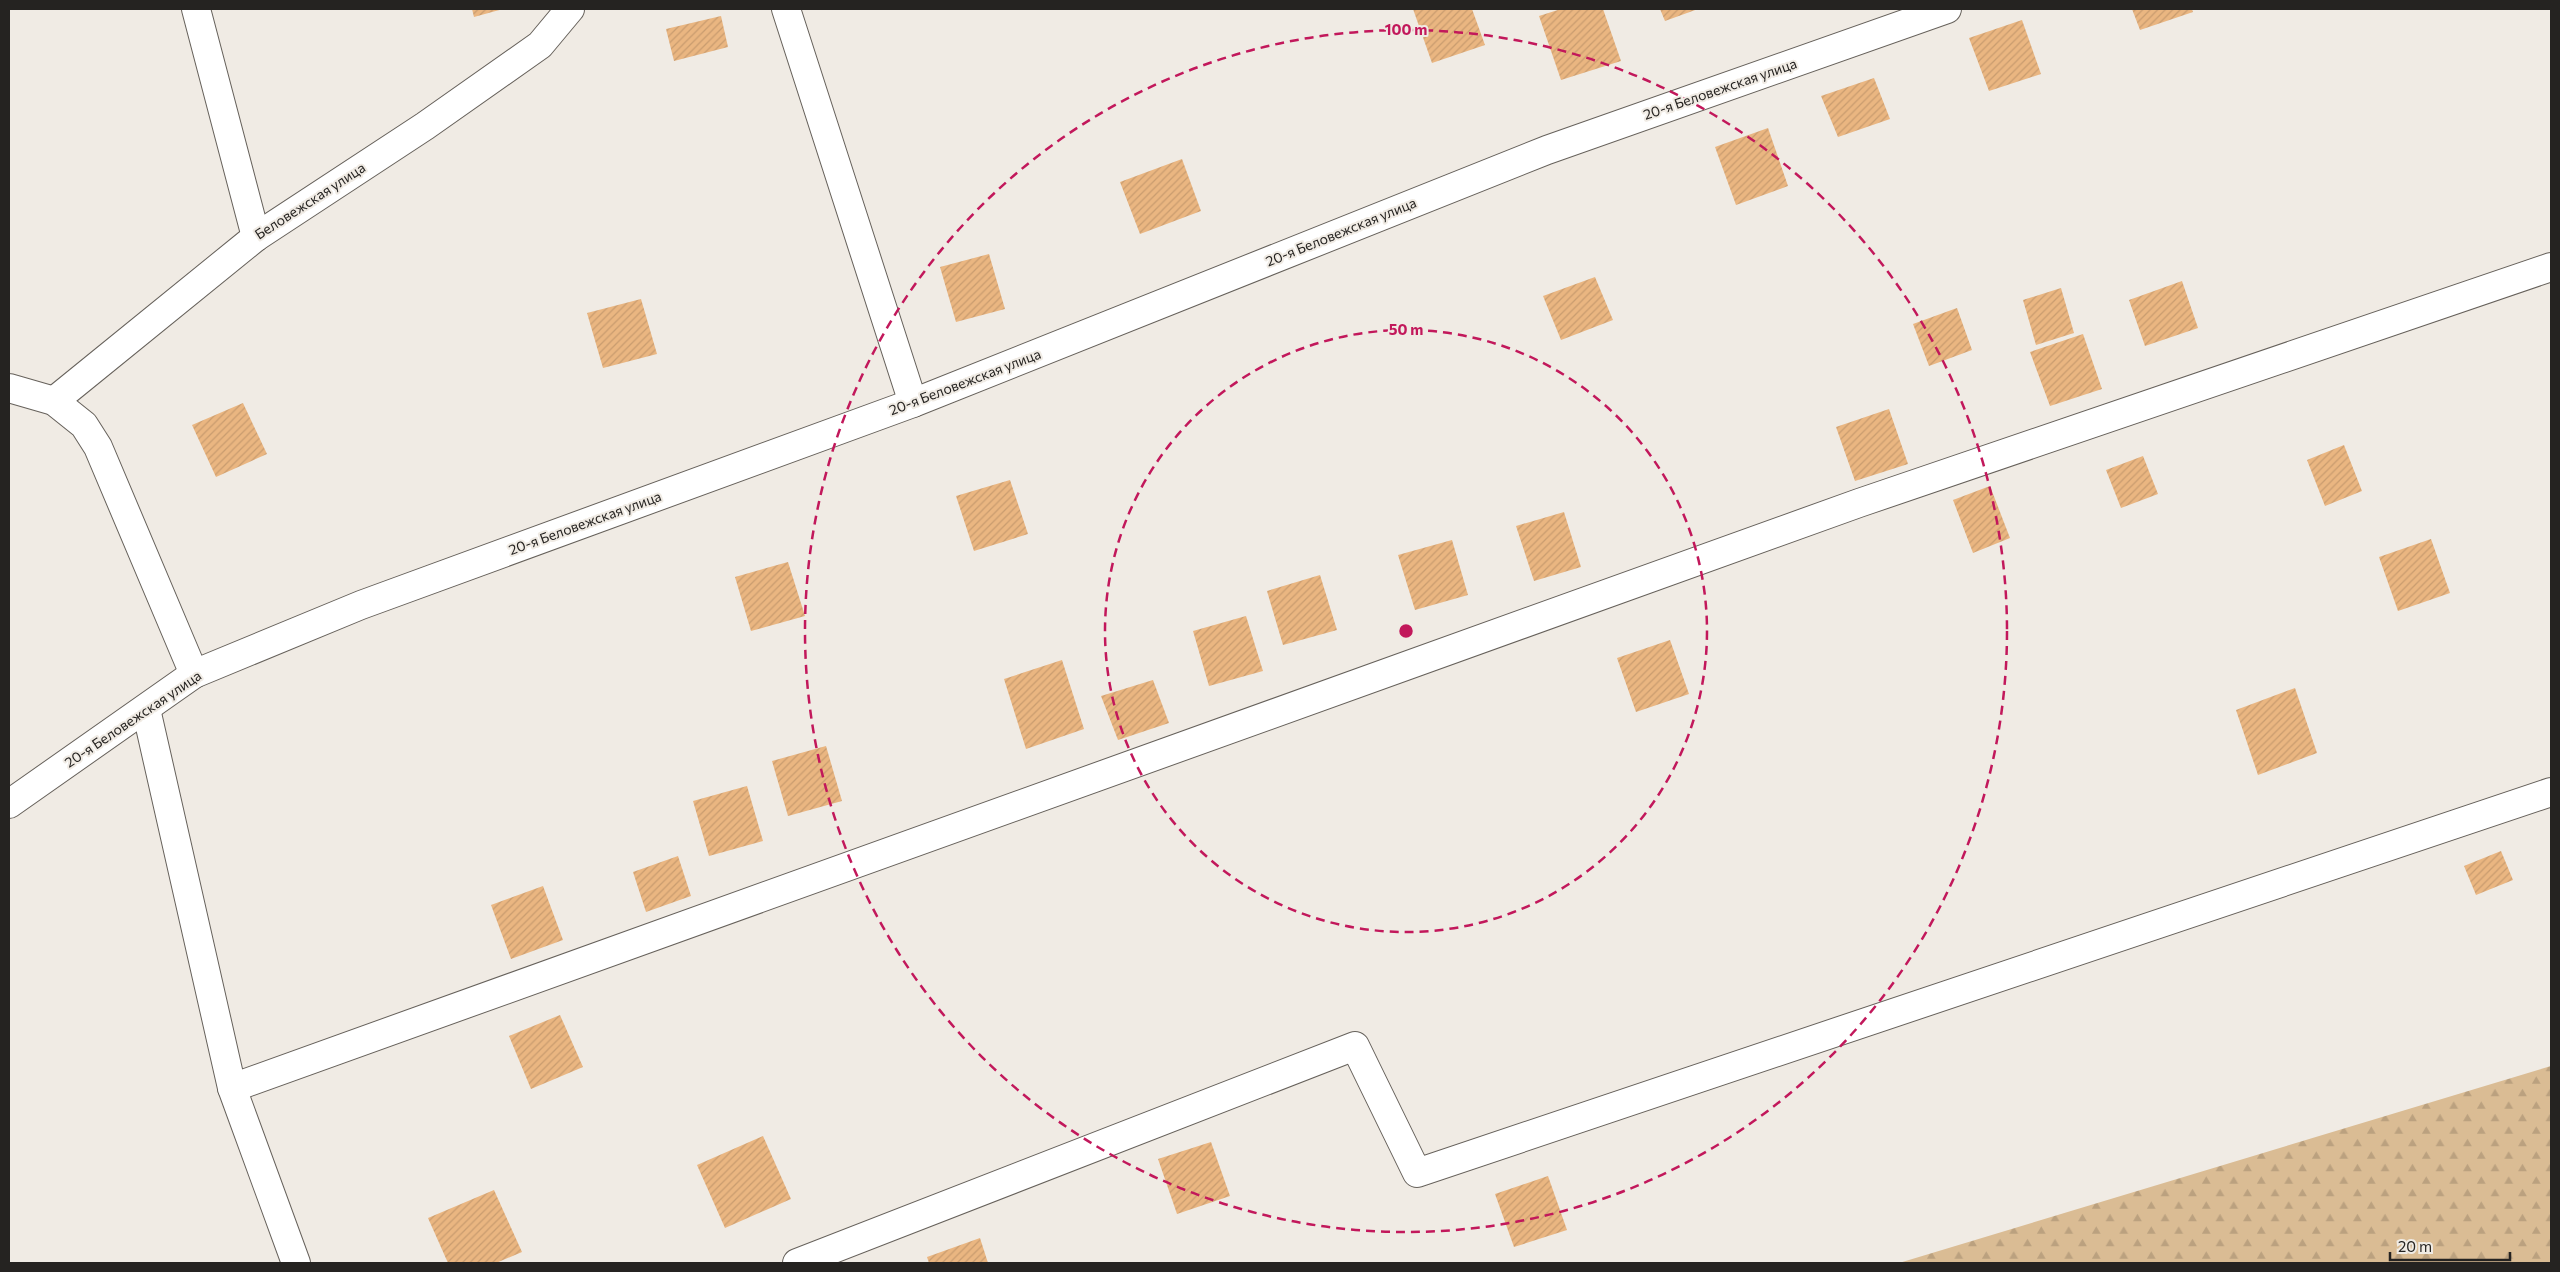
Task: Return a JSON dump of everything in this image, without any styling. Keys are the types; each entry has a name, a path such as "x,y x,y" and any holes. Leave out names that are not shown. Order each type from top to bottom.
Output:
{"street":[{"path":"196,9 256,237"},
{"name":"Беловежская улица","path":"54,401 256,237 425,126 540,45 570,9"},
{"path":"786,9 913,403"},
{"name":"20-я Беловежская улица","path":"9,804 194,674 361,605 913,403 1547,150 1947,9"},
{"path":"232,1088 1859,503 2551,267"},
{"path":"9,388 54,401 84,425 98,448 194,674"},
{"path":"146,709 232,1088 296,1263"},
{"path":"797,1263 1355,1046 1417,1173 2551,792"}],"green space":[{"path":"2551,1066 2551,1263 1899,1263"}],"building":[{"path":"472,9 503,9 474,17"},
{"path":"1413,9 1472,9 1485,45 1432,63"},
{"path":"1561,9 1603,9 1621,61 1561,80 1539,16"},
{"path":"1660,9 1698,9 1665,21"},
{"path":"2132,9 2192,9 2193,12 2140,30"},
{"path":"721,16 728,47 674,61 666,29"},
{"path":"2022,20 2041,74 1989,91 1969,38"},
{"path":"1874,78 1890,119 1838,137 1821,96"},
{"path":"1768,128 1788,186 1736,205 1715,147"},
{"path":"1182,159 1201,211 1140,234 1120,182"},
{"path":"989,254 1005,309 956,322 940,267"},
{"path":"1595,277 1613,320 1561,340 1543,296"},
{"path":"2182,281 2198,328 2145,346 2129,300"},
{"path":"2061,288 2074,333 2036,345 2023,300"},
{"path":"641,299 657,354 603,368 587,313"},
{"path":"1957,308 1972,350 1929,366 1913,324"},
{"path":"2083,334 2102,389 2050,406 2030,352"},
{"path":"243,403 267,454 216,477 192,425"},
{"path":"1889,409 1908,464 1855,481 1836,427"},
{"path":"2344,445 2362,491 2325,506 2307,460"},
{"path":"2143,456 2158,494 2121,508 2106,470"},
{"path":"1010,480 1028,534 974,551 956,496"},
{"path":"1990,486 2010,538 1973,553 1953,500"},
{"path":"1564,512 1581,567 1534,581 1516,526"},
{"path":"2431,539 2450,593 2398,611 2379,557"},
{"path":"1452,540 1468,595 1415,610 1398,555"},
{"path":"788,562 805,616 751,631 735,577"},
{"path":"1320,575 1337,630 1283,645 1267,591"},
{"path":"1246,616 1263,671 1209,686 1193,631"},
{"path":"1670,640 1689,694 1636,712 1617,658"},
{"path":"1062,660 1084,729 1026,749 1004,679"},
{"path":"1153,680 1169,723 1118,740 1101,696"},
{"path":"2295,688 2317,753 2258,775 2236,710"},
{"path":"826,746 842,801 788,816 772,761"},
{"path":"747,786 763,841 709,856 693,801"},
{"path":"2501,851 2513,880 2476,895 2464,866"},
{"path":"678,856 691,896 646,912 633,872"},
{"path":"543,886 563,940 511,959 491,905"},
{"path":"560,1015 583,1067 531,1089 509,1036"},
{"path":"763,1136 791,1199 725,1228 697,1165"},
{"path":"1211,1142 1230,1196 1177,1214 1158,1159"},
{"path":"1548,1176 1567,1230 1514,1247 1495,1194"},
{"path":"494,1190 522,1252 496,1263 448,1263 428,1218"},
{"path":"980,1238 988,1263 929,1263 927,1257"}]}
